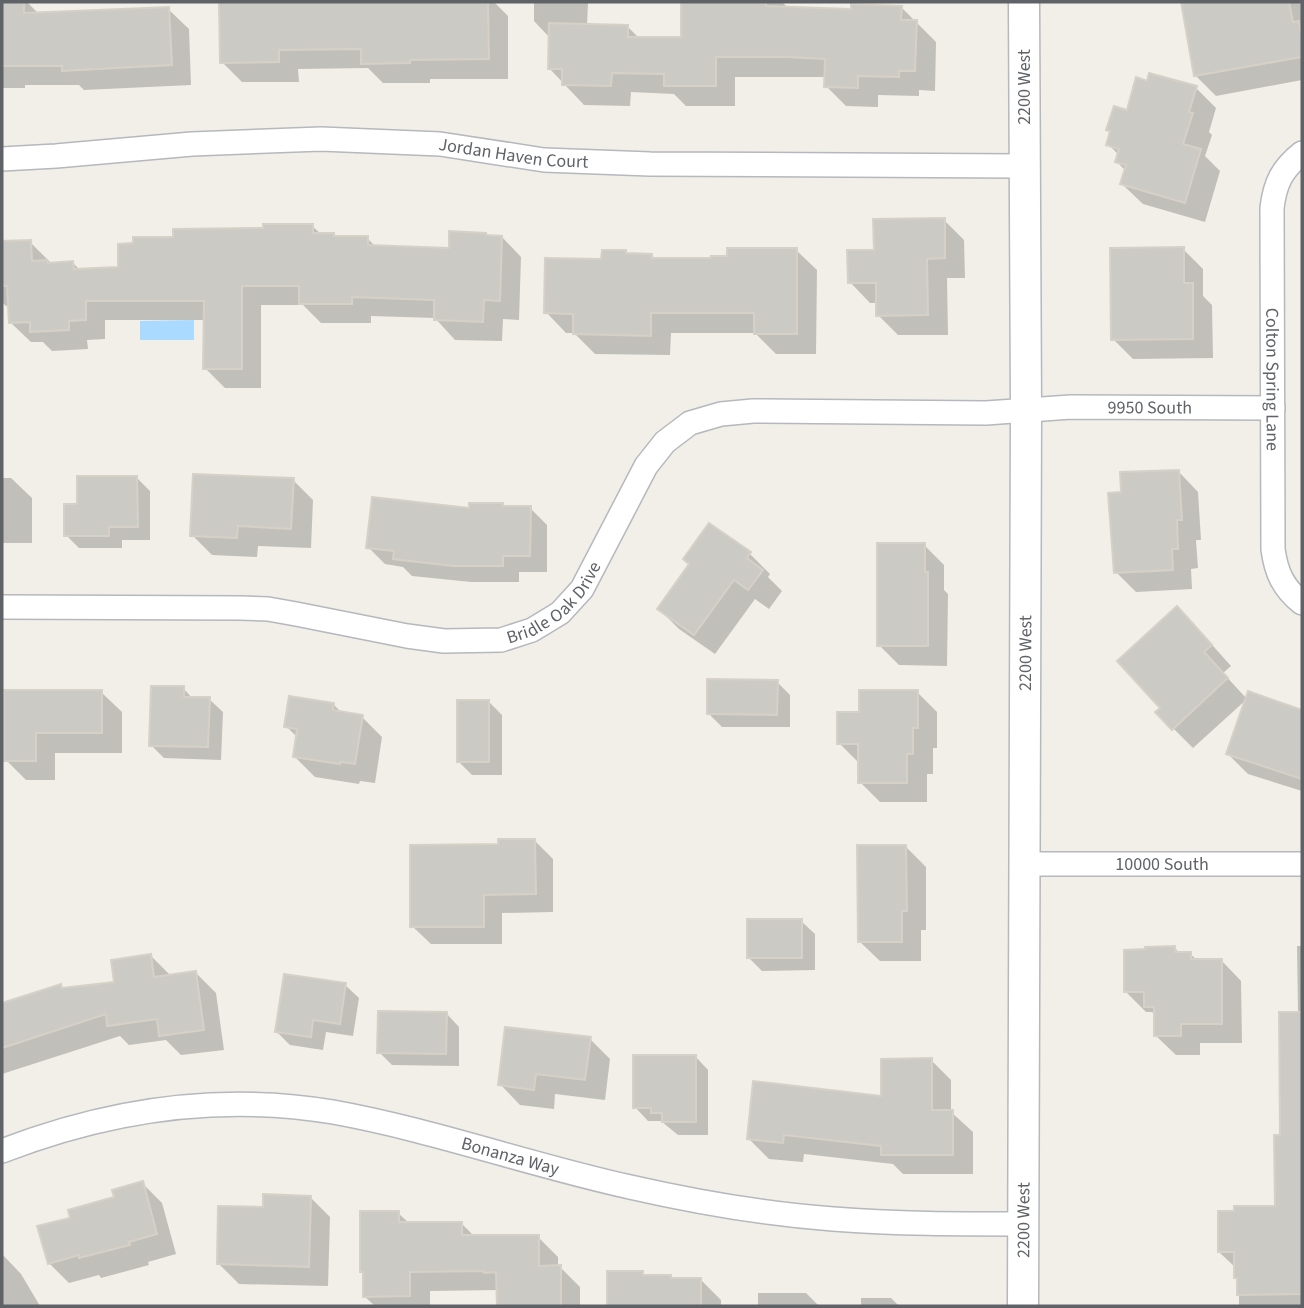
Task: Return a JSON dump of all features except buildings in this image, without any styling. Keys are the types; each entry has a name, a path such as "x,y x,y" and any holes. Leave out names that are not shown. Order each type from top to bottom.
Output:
{"street":[{"name":"2200 West","path":"1023,1306 1026,411 1024,2"},
{"name":"Jordan Haven Court","path":"2,159 192,144 321,139 440,144 544,160 650,164 1024,166"},
{"name":"Colton Spring Lane","path":"1297,158 1280,176 1274,191 1272,208 1273,548 1282,582 1298,600"},
{"name":"9950 South","path":"1026,411 1071,407 1273,408"},
{"name":"Bridle Oak Drive","path":"2,607 268,609 432,640 501,640 532,630 560,613 582,589 646,466 665,442 690,423 721,414 753,411 1026,411"},
{"name":"10000 South","path":"1024,864 1302,864"},
{"name":"Bonanza Way","path":"2,1151 76,1126 136,1113 184,1106 282,1106 379,1121 582,1176 727,1205 831,1219 896,1223 1023,1224"}],"water":[{"path":"194,320 194,340 140,340 140,321"}]}
